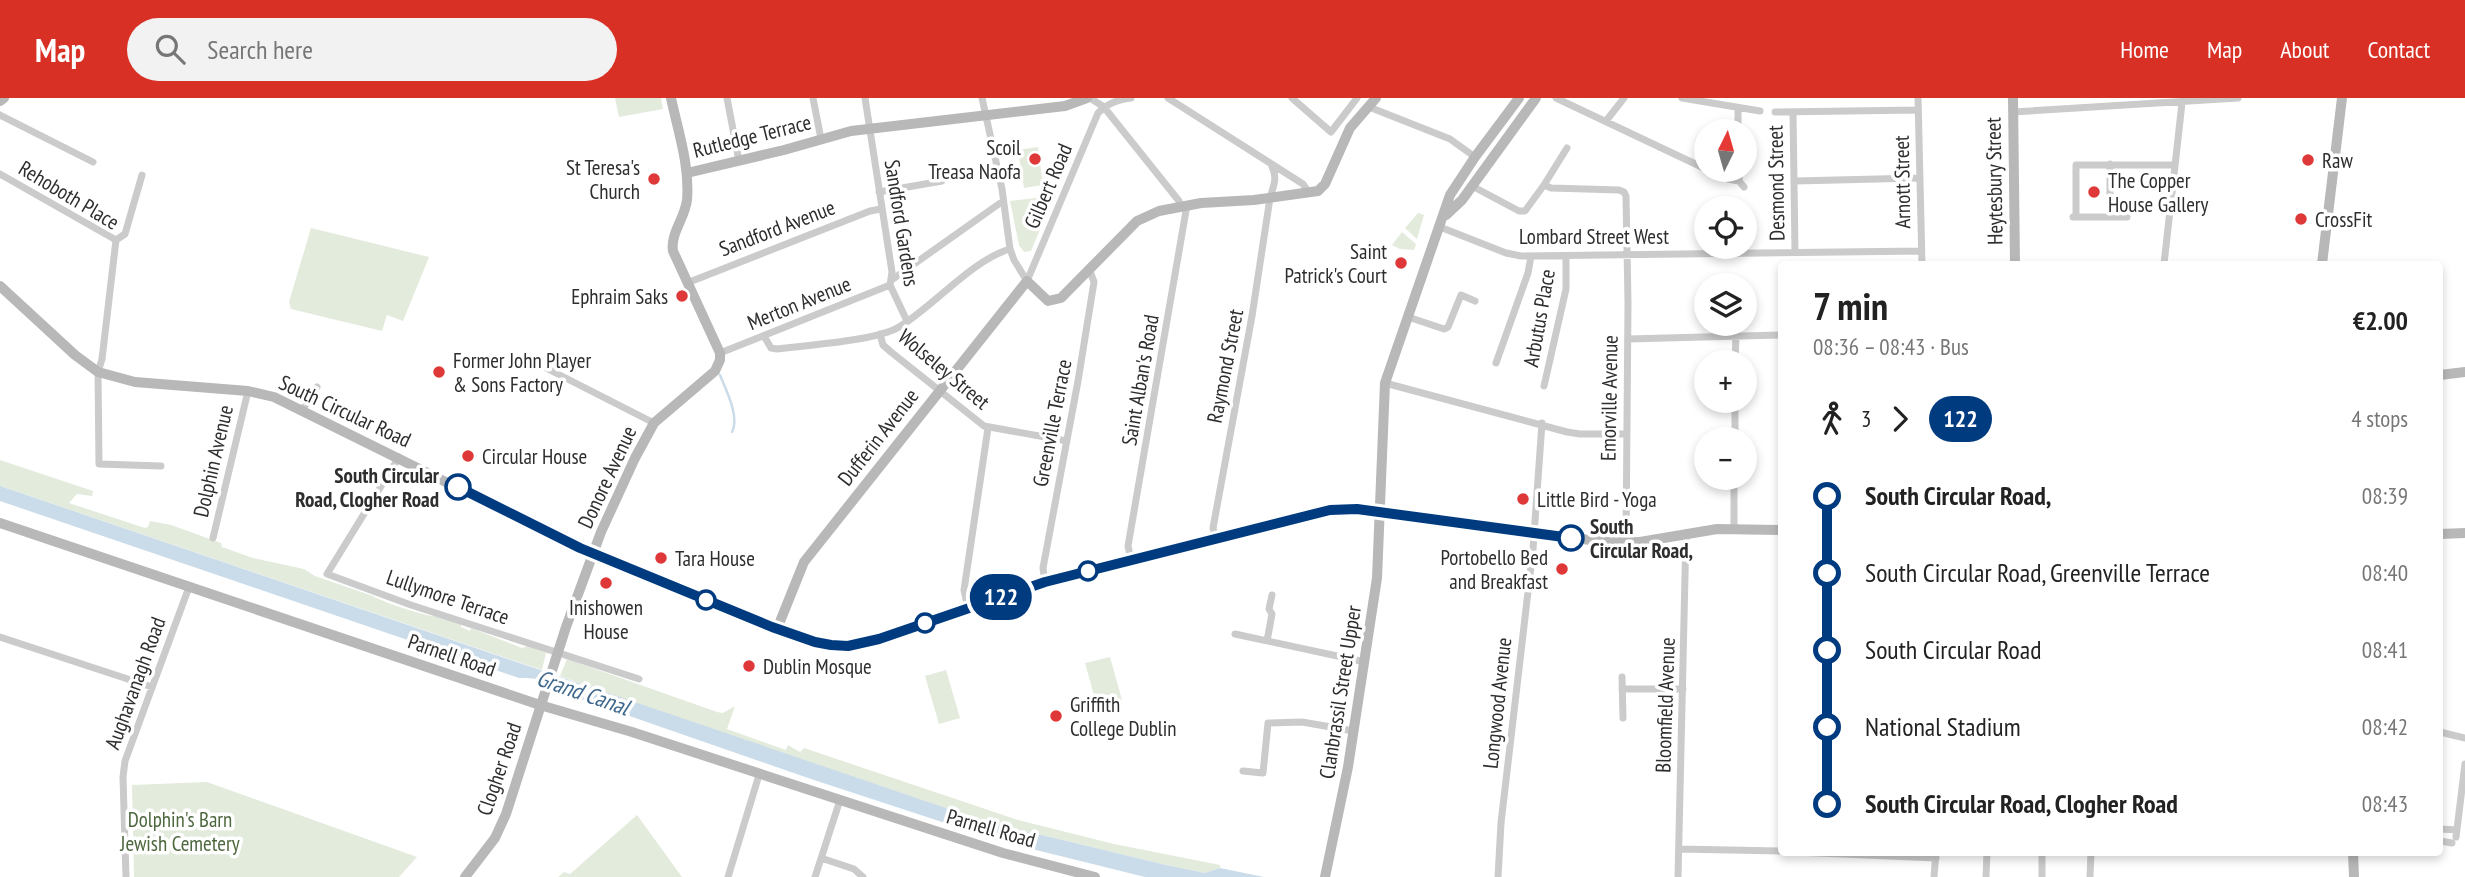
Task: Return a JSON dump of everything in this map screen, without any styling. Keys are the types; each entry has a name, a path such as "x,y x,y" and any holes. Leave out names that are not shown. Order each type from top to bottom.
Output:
{"main road":[{"path":"671,98 687,173 685,211 672,246 720,353"},
{"name":"Rutledge Terrace","path":"687,173 869,129 1074,104 1089,98"},
{"name":"Clanbrassil Street Upper","path":"1325,877 1354,732 1377,578 1385,383 1450,195 1519,98"},
{"path":"1442,222 1462,200 1536,98"},
{"name":"Heytesbury Street","path":"2013,98 2015,261"},
{"path":"2322,261 2342,98"},
{"path":"1027,281 1043,298 1055,301 1066,295 1137,221 1159,211 1318,191 1325,184 1350,128 1372,102"},
{"name":"Dufferin Avenue","path":"777,628 804,562 1027,281"},
{"name":"South Circular Road","path":"0,286 75,355 98,372 135,382 248,391 274,397 594,553 815,642 848,646 879,639 1045,582 1330,510 1379,511 1534,533 1626,542 1717,529 1778,530"},
{"name":"Donore Avenue","path":"541,702 594,553 635,458 654,423 715,371 720,353"},
{"path":"2443,375 2465,372"},
{"name":"Parnell Road","path":"0,523 1055,872 1095,877"},
{"path":"2443,534 2464,534"},
{"name":"Clogher Road","path":"466,877 495,838 506,814 541,702"},
{"path":"2353,856 2354,877"}],"street":[{"path":"727,98 739,161"},
{"path":"813,98 821,139"},
{"name":"Sandford Gardens","path":"865,98 892,282 907,321"},
{"path":"982,98 1010,249 1027,281"},
{"path":"1089,98 1104,107 1184,206"},
{"path":"1104,107 1117,100 1131,98"},
{"path":"1168,98 1272,167 1303,184 1309,193"},
{"path":"1292,98 1331,132 1357,98"},
{"path":"1556,98 1694,163"},
{"path":"1577,108 1584,98"},
{"path":"1606,121 1624,98"},
{"path":"1682,98 1760,111"},
{"name":"Arnott Street","path":"1918,98 1922,261"},
{"path":"2013,112 2238,98"},
{"path":"1372,102 1450,139 1475,157"},
{"path":"2164,261 2182,103"},
{"name":"Gilbert Road","path":"1027,281 1098,113 1104,107"},
{"path":"1738,109 1738,119"},
{"path":"1775,112 1918,110"},
{"name":"Desmond Street","path":"1793,112 1795,252"},
{"path":"0,115 93,162"},
{"path":"1472,186 1519,211 1525,211 1567,148"},
{"path":"2110,164 2110,217"},
{"path":"2127,217 2074,217 2076,165 2174,165"},
{"name":"Raymond Street","path":"1216,540 1213,528 1252,316 1270,198 1275,183 1272,167"},
{"name":"Rehoboth Place","path":"0,174 116,240 102,359 98,372 99,464 161,466"},
{"path":"116,240 125,234 142,175"},
{"path":"1795,181 1919,178"},
{"path":"879,192 942,181"},
{"name":"Emorville Avenue","path":"1544,185 1551,188 1624,192 1628,339 1626,542"},
{"name":"Merton Avenue","path":"720,353 892,282 1003,201"},
{"name":"Saint Alban's Road","path":"1131,560 1128,546 1184,206"},
{"name":"Sandford Avenue","path":"687,283 881,209"},
{"name":"Lombard Street West","path":"1442,222 1506,253 1531,256 1921,251"},
{"path":"764,336 771,348 777,349 880,334 899,327 982,264 1010,249"},
{"path":"1496,363 1528,273 1531,256"},
{"name":"Arbutus Place","path":"1544,386 1566,289 1566,256"},
{"name":"Greenville Terrace","path":"1045,582 1042,568 1094,282 1090,271"},
{"path":"1409,317 1444,329 1448,327 1461,295 1475,301"},
{"name":"Wolseley Street","path":"880,334 885,348 988,428"},
{"path":"1757,336 1778,335"},
{"path":"1628,339 1736,336 1735,350"},
{"path":"546,368 654,423"},
{"path":"1385,383 1580,434 1626,434"},
{"path":"303,409 317,387"},
{"name":"Dolphin Avenue","path":"213,538 248,391"},
{"name":"Longwood Avenue","path":"1498,877 1501,823 1534,533 1542,423"},
{"path":"968,608 964,590 988,428 1067,440"},
{"name":"Lullymore Terrace","path":"399,457 327,575 556,655 639,679"},
{"path":"1734,490 1734,530"},
{"name":"Bloomfield Avenue","path":"1678,877 1686,533"},
{"name":"Aughavanagh Road","path":"126,877 124,769 189,587"},
{"path":"1267,641 1272,595"},
{"path":"1235,634 1365,662"},
{"path":"0,637 152,687"},
{"path":"1622,677 1623,718"},
{"path":"1622,689 1683,689"},
{"path":"1243,771 1263,773 1268,723 1302,722 1354,732"},
{"path":"2443,733 2462,737"},
{"path":"2455,837 2465,764"},
{"path":"728,877 759,775"},
{"path":"815,877 840,800"},
{"path":"2443,830 2455,837"},
{"path":"2443,840 2455,837"},
{"path":"1679,849 1778,852"},
{"path":"1934,877 1936,856"},
{"path":"1986,877 1987,856"},
{"path":"2042,856 2042,877"},
{"path":"2090,877 2091,856"},
{"path":"821,858 854,869 863,877"}],"green space":[{"path":"615,98 661,98 663,109 619,117"},
{"path":"1038,147 1043,185 1024,188 1018,150"},
{"path":"1054,196 1031,251 1024,252 1019,245 1010,201"},
{"path":"1418,213 1424,215 1417,239 1405,228"},
{"path":"311,228 429,257 403,321 387,315 382,331 291,309 289,302"},
{"path":"1402,232 1416,244 1414,250 1400,249 1392,245"},
{"path":"0,460 93,491 92,496 77,494 69,503 145,528 150,521 171,525 253,558 304,569 315,576 395,605 461,624 461,627 470,631 471,628 522,648 528,646 546,653 542,670 0,486"},
{"path":"1110,657 1122,700 1097,706 1085,663"},
{"path":"567,659 717,712 723,713 735,706 727,729 786,750 788,745 800,752 804,748 1018,820 1114,844 1220,865 1220,868 1205,873 984,821 560,676"},
{"path":"946,670 960,718 939,724 925,676"},
{"name":"Dolphin's Barn Jewish Cemetery","path":"207,782 417,857 399,877 134,877 132,785"},
{"path":"637,815 682,877 558,877 564,872 570,874"}],"water":[{"name":"Grand Canal","path":"0,486 984,821 1205,873 1220,868 1264,877 1145,877 1000,841 569,695 546,680 519,678 0,501"}],"waterway":[{"path":"720,375 733,411 732,432"}],"bus line":[{"name":"122","path":"458,487 571,544 772,627 815,642 848,646 879,639 1045,582 1330,510 1357,509 1571,538"}],"place":[{"name":"Scoil Treasa Naofa","path":"1035,159"},
{"name":"Raw","path":"2308,160"},
{"name":"St Teresa's Church","path":"654,179"},
{"name":"The Copper House Gallery","path":"2094,192"},
{"name":"CrossFit","path":"2301,219"},
{"name":"Saint Patrick's Court","path":"1401,263"},
{"name":"Ephraim Saks","path":"682,296"},
{"name":"Former John Player & Sons Factory","path":"439,372"},
{"name":"Circular House","path":"468,456"},
{"name":"South Circular Road, Clogher Road","path":"458,487"},
{"name":"Little Bird - Yoga","path":"1523,499"},
{"name":"South Circular Road,","path":"1571,538"},
{"name":"Tara House","path":"661,558"},
{"name":"Portobello Bed and Breakfast","path":"1562,569"},
{"name":"Inishowen House","path":"606,583"},
{"name":"Dublin Mosque","path":"749,666"},
{"name":"Griffith College Dublin","path":"1056,716"}]}
